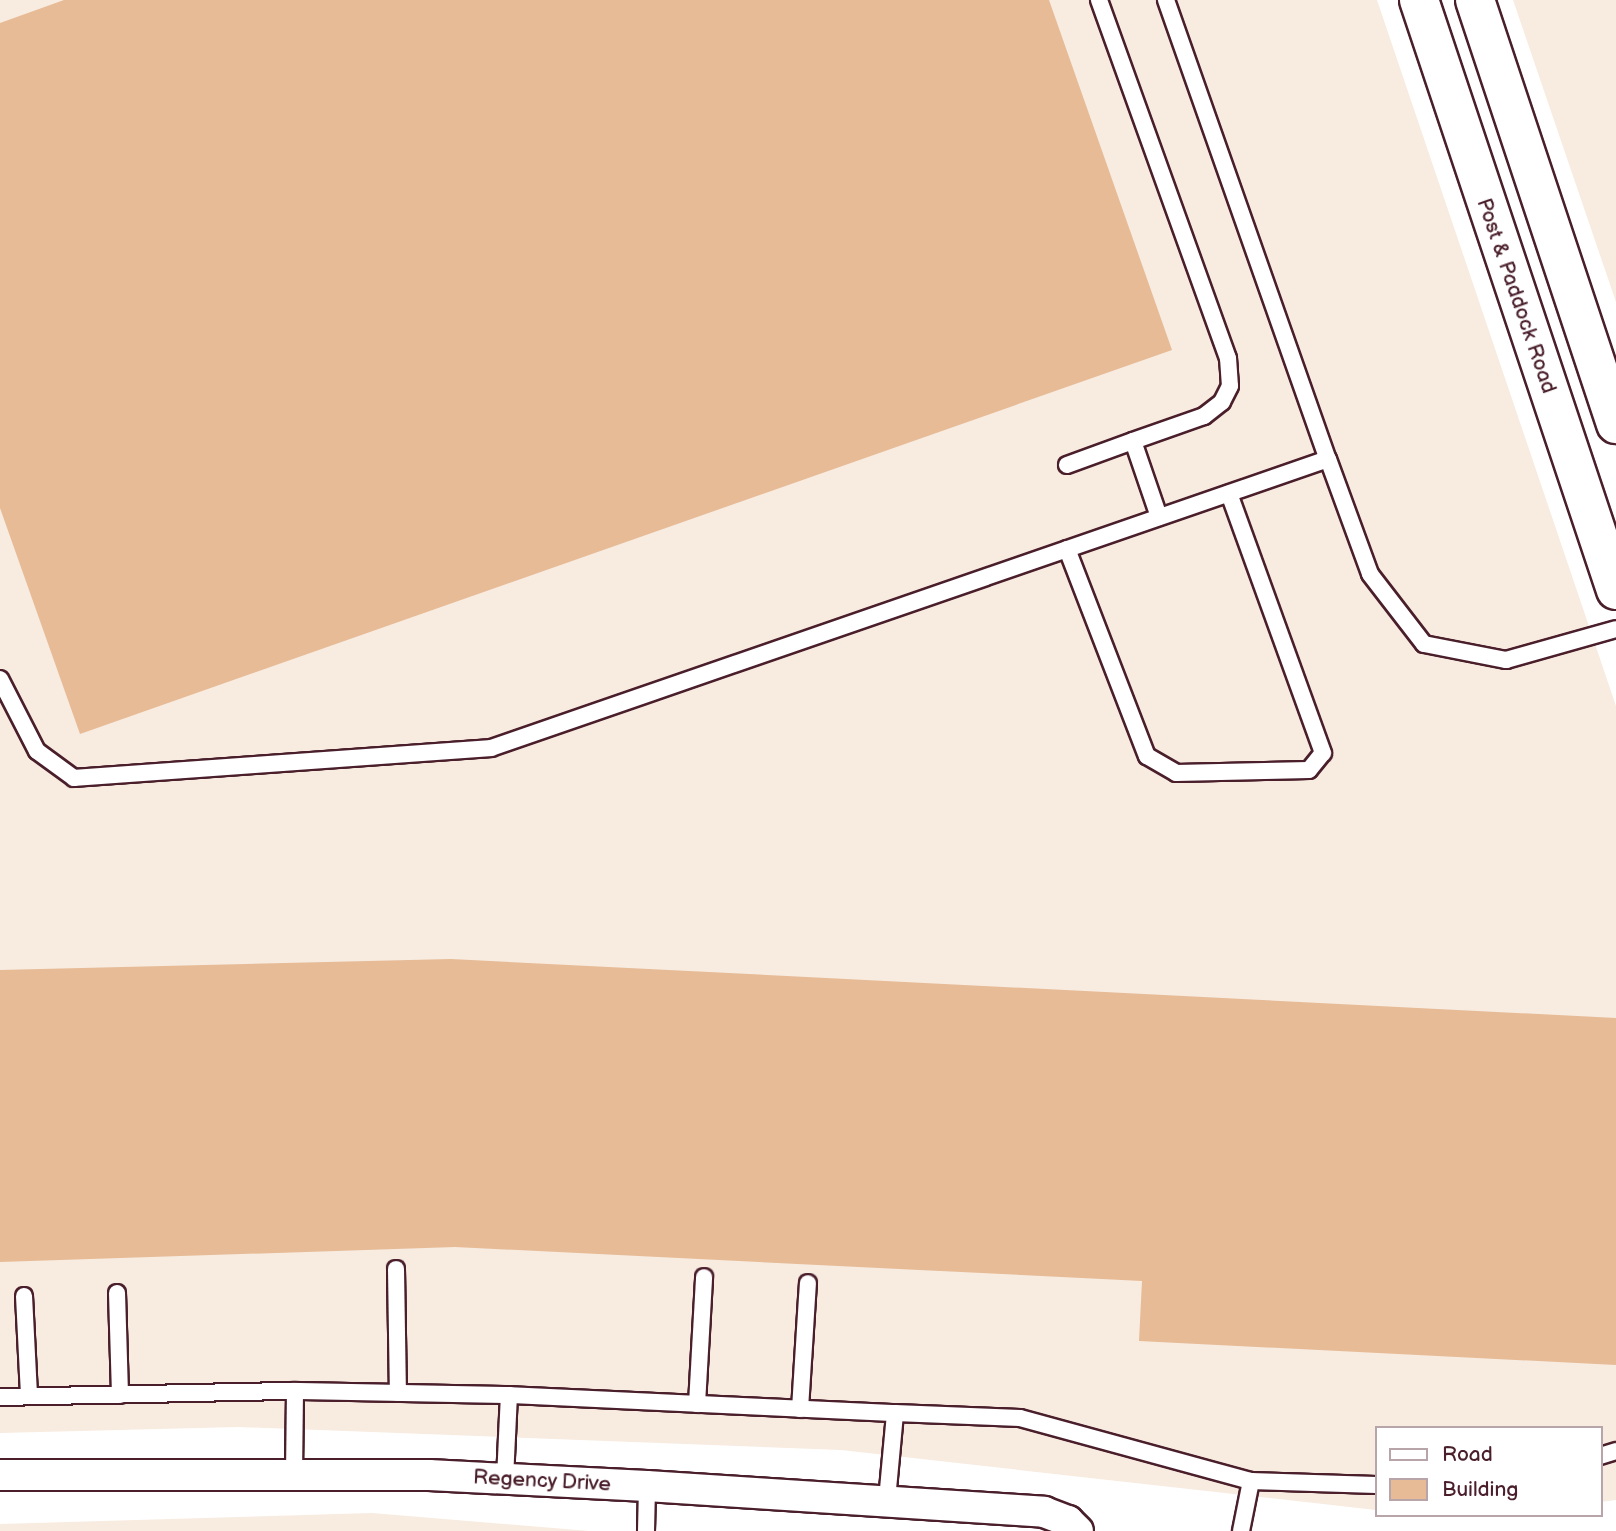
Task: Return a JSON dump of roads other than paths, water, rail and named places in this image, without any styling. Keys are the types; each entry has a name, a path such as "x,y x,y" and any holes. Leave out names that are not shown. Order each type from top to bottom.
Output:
{"street":[{"name":"Post & Paddock Road","path":"1419,0 1616,590"},
{"path":"1475,0 1616,424"},
{"name":"Regency Drive","path":"0,1475 294,1474 505,1479 646,1486 1044,1512 1068,1521 1078,1531"}],"lane":[{"path":"1067,465 1204,416 1222,402 1230,386 1228,358 1099,0"},
{"path":"1167,0 1370,574 1424,644 1506,660 1616,629"},
{"path":"1133,441 1159,517"},
{"path":"0,680 37,751 74,778 491,748 1328,458"},
{"path":"1067,549 1147,756 1176,773 1309,770 1323,753 1229,493"},
{"path":"396,1269 398,1393"},
{"path":"697,1404 704,1277"},
{"path":"800,1409 808,1283"},
{"path":"117,1293 120,1395"},
{"path":"24,1296 29,1396"},
{"path":"294,1474 295,1391"},
{"path":"0,1397 295,1391 509,1395 1020,1418 1251,1481 1374,1485"},
{"path":"505,1479 509,1395"},
{"path":"887,1500 895,1413"},
{"path":"1241,1531 1251,1481"},
{"path":"646,1486 646,1531"}]}
